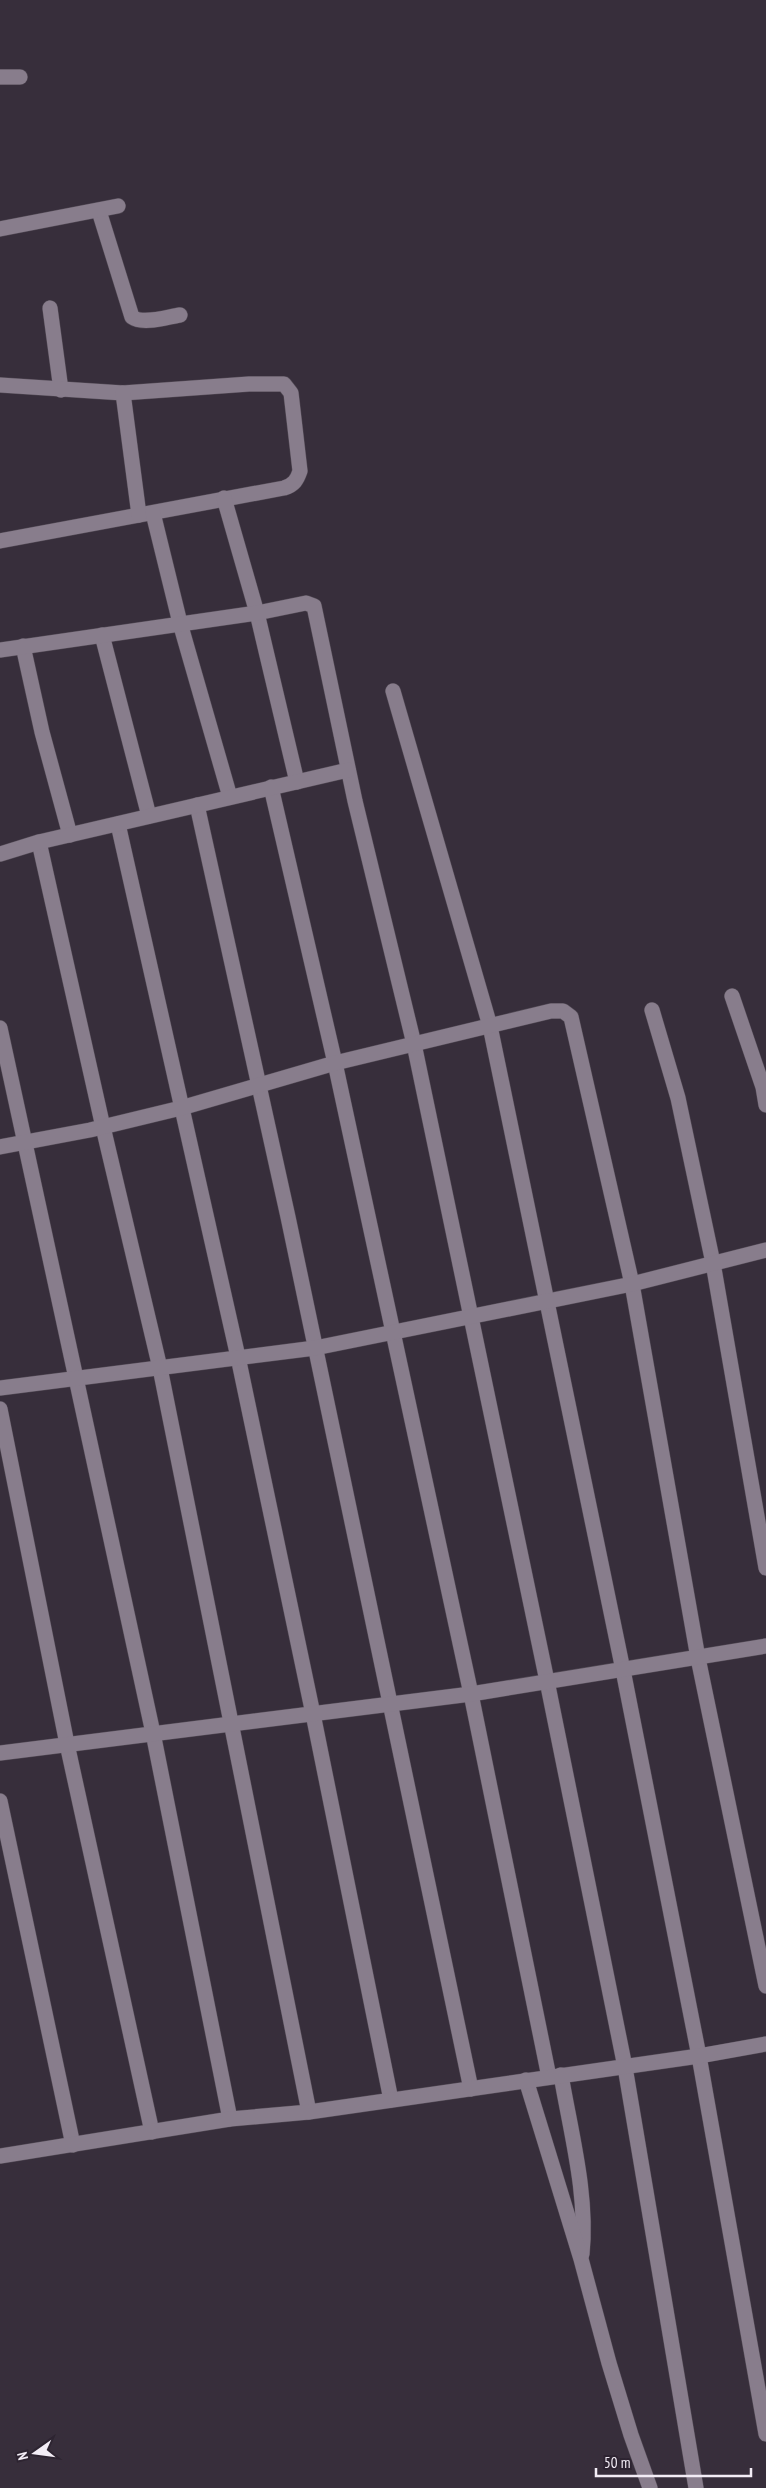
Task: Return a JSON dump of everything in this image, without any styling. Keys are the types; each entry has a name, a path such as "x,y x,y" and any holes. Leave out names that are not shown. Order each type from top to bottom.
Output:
{"street":[{"path":"0,76 20,77"},
{"path":"0,229 118,206"},
{"path":"99,211 132,317 136,320 144,320 180,315"},
{"path":"50,308 61,390"},
{"path":"0,385 123,393 276,382 288,386 291,393 300,471 297,480 284,488 0,541"},
{"path":"123,393 146,514 180,623 230,797"},
{"path":"224,498 257,613 297,782"},
{"path":"0,650 257,613 306,603 314,606 348,770 414,1044 547,1681 625,2067 696,2488"},
{"path":"102,635 149,816"},
{"path":"23,646 42,732 70,835"},
{"path":"393,691 490,1026 623,1670 699,2056 766,2434"},
{"path":"0,854 39,842 348,770"},
{"path":"271,787 335,1063 555,2076 583,2210 585,2225 581,2259"},
{"path":"197,805 259,1085 471,2089"},
{"path":"118,824 138,905 181,1108 238,1357 391,2100"},
{"path":"39,842 103,1127 160,1368 230,1724 310,2112"},
{"path":"732,996 763,1087 766,1105"},
{"path":"0,1147 103,1127 181,1108 335,1063 551,1011 563,1010 571,1017 632,1284 698,1658 766,1986"},
{"path":"652,1010 678,1098 713,1263 766,1568"},
{"path":"0,1028 153,1733 230,2119"},
{"path":"0,1388 315,1348 471,1314 632,1284 766,1250"},
{"path":"0,1409 66,1744 152,2132"},
{"path":"0,1753 471,1694 766,1646"},
{"path":"0,1801 73,2145"},
{"path":"0,2156 230,2119 310,2112 699,2056 766,2044"},
{"path":"526,2080 581,2259 608,2364 650,2488"}]}
